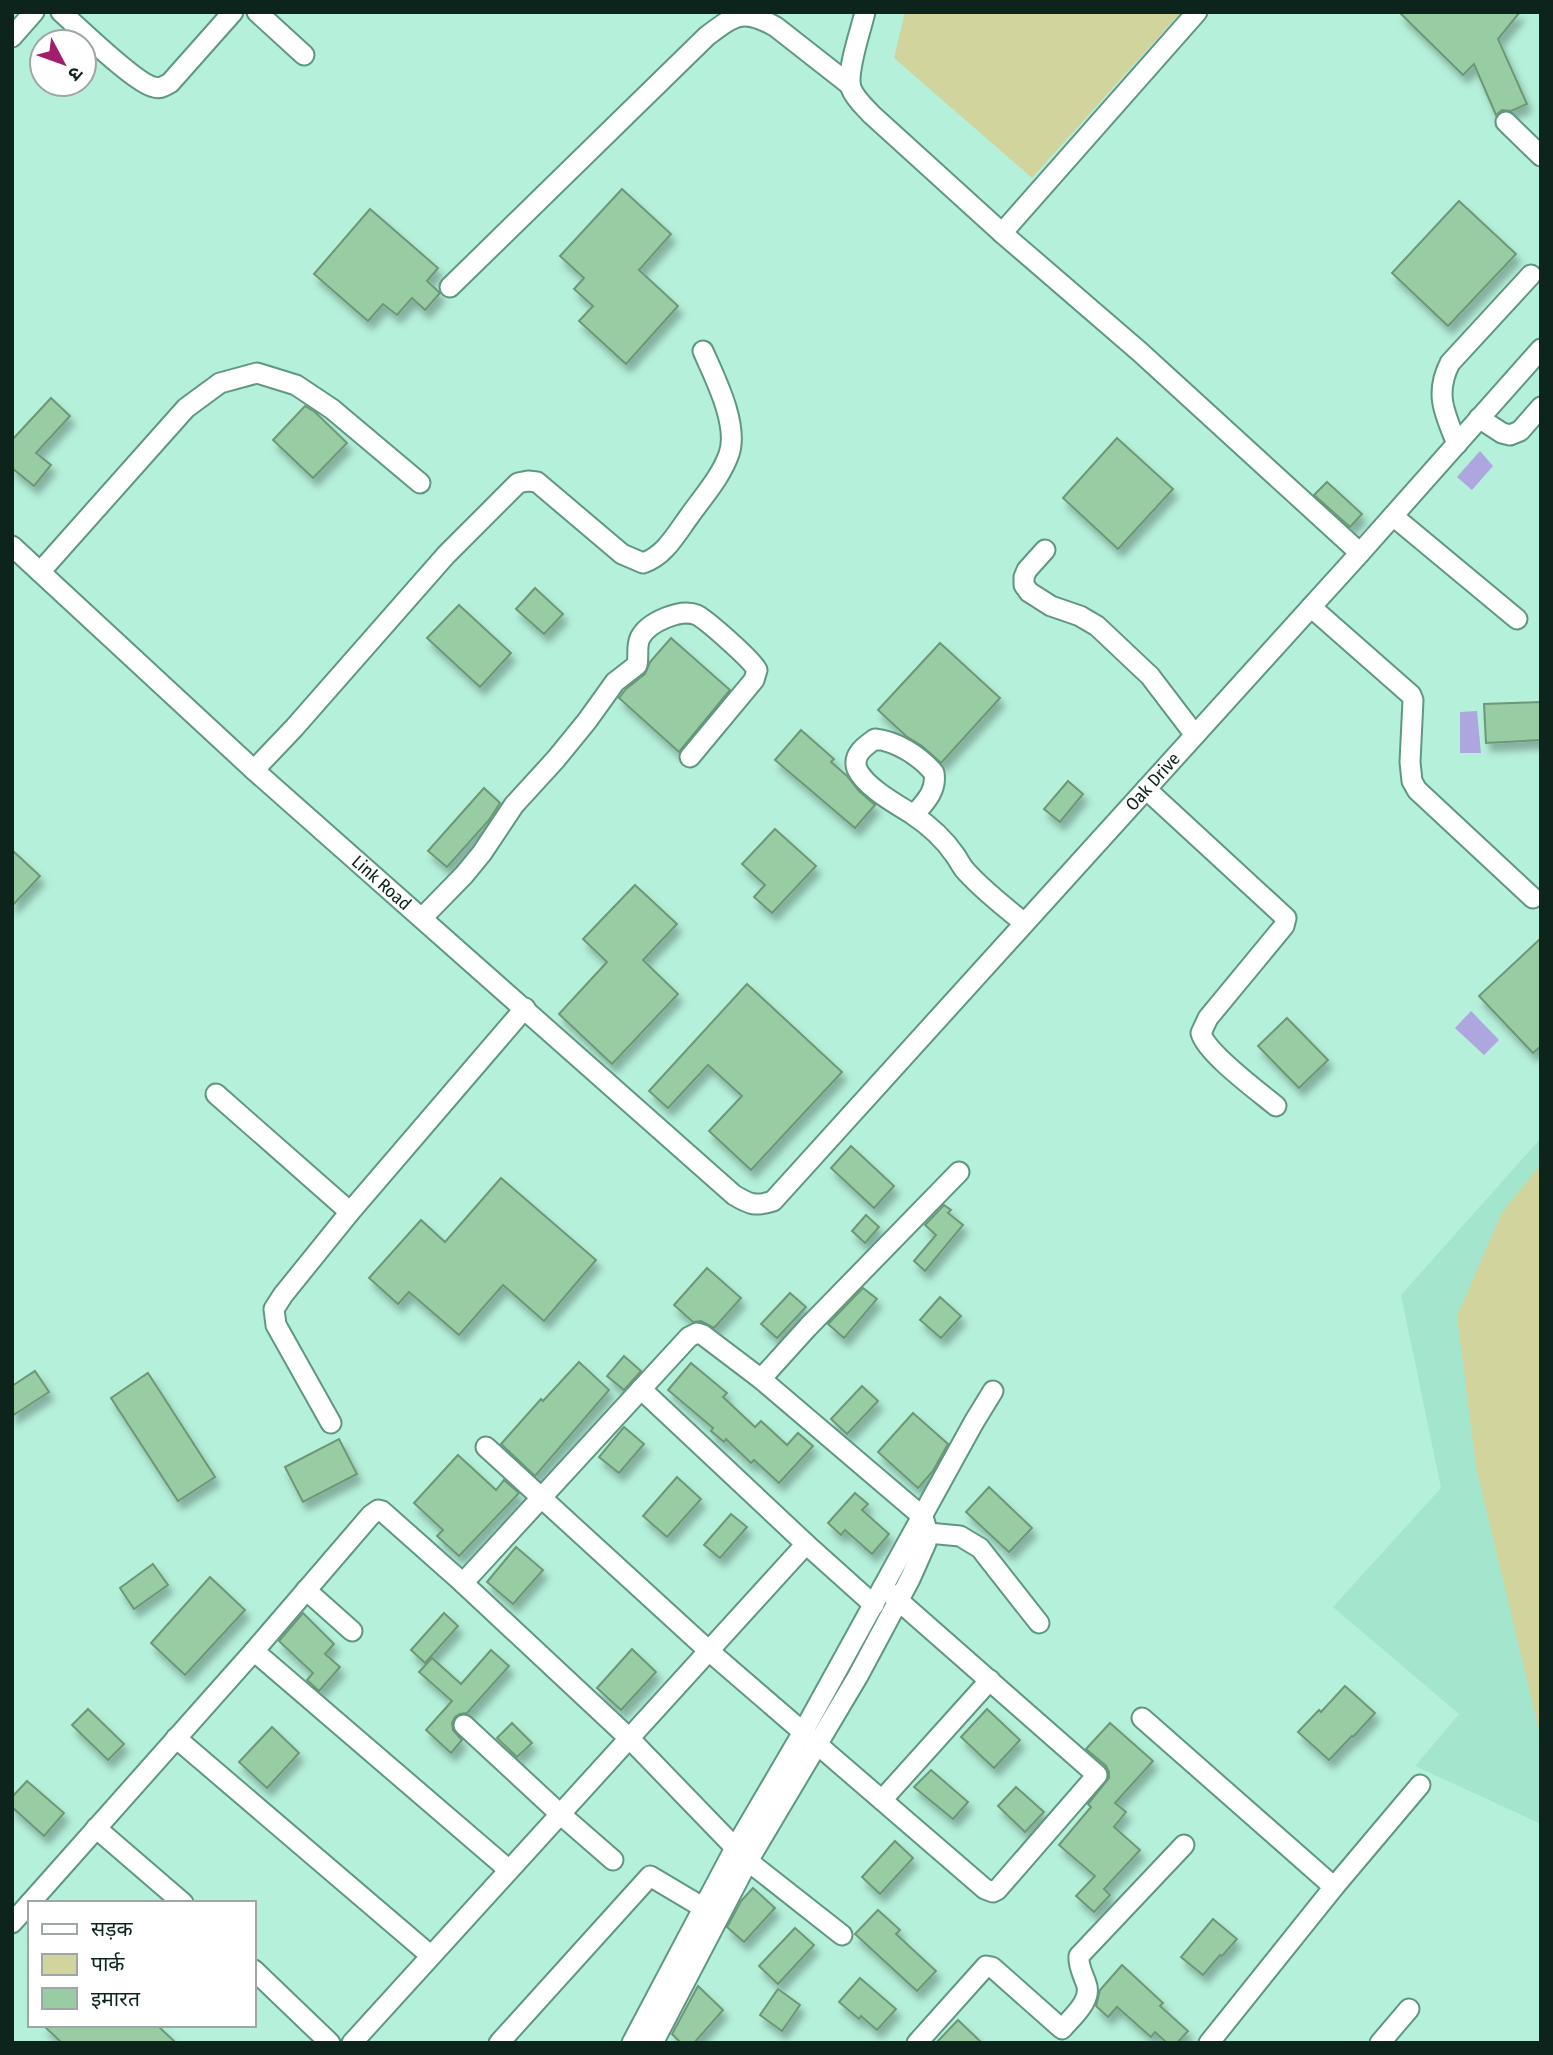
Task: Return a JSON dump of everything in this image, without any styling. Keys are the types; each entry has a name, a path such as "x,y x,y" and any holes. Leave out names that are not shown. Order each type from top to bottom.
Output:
{"street":[{"path":"12,37 34,12"},
{"path":"61,12 145,83 162,88 170,83 233,12"},
{"path":"257,12 304,55"},
{"path":"850,85 865,12"},
{"path":"1002,233 1197,12"},
{"path":"450,287 706,36 731,18 747,15 763,19 850,85 856,98 871,114 1002,233 1140,352 1360,553"},
{"path":"1506,122 1541,156"},
{"path":"1457,444 1441,400 1444,375 1450,363 1531,275"},
{"name":"Oak Drive","path":"761,1205 773,1201 1360,553 1541,349"},
{"path":"254,770 295,728 446,555 518,483 537,482 622,554 643,563 655,559 667,547 718,475 730,452 727,412 703,351"},
{"path":"40,572 186,408 220,383 257,373 296,385 332,409 420,483"},
{"path":"1479,418 1510,435 1520,431 1541,407"},
{"path":"1393,516 1517,619"},
{"path":"1045,550 1024,577 1024,585 1029,592 1051,606 1080,616 1097,626 1150,676 1195,735"},
{"name":"Link Road","path":"16,557 40,572 254,770 734,1195 748,1203 761,1205"},
{"path":"1311,607 1411,695 1411,774 1417,790 1533,898"},
{"path":"422,918 482,853 514,805 581,729 615,682 637,665 639,641 648,627 668,617 692,614 699,616 729,641 757,670 754,680 690,757"},
{"path":"1146,789 1286,918 1284,926 1208,1018 1201,1033 1203,1041 1213,1052 1276,1107"},
{"path":"914,815 954,853 962,868 1024,923"},
{"path":"331,1423 276,1325 274,1310 350,1212 525,1008"},
{"path":"216,1094 350,1212"},
{"path":"761,1379 959,1172"},
{"path":"463,1583 689,1337 697,1333 761,1379 926,1525 960,1536 980,1548 1039,1623"},
{"path":"641,1389 874,1605"},
{"path":"632,2043 711,1913 810,1738 883,1587 926,1525 974,1422 993,1391"},
{"path":"486,1447 709,1651 985,1889 993,1892 1097,1776 883,1587"},
{"path":"32,1901 378,1510 463,1583 630,1739 742,1854 842,1936"},
{"path":"810,1738 858,1676 926,1543 926,1525"},
{"path":"352,2043 806,1544"},
{"path":"306,1590 352,1631"},
{"path":"254,1651 509,1870"},
{"path":"882,1800 990,1680"},
{"path":"1142,1718 1334,1887"},
{"path":"464,1725 613,1860"},
{"path":"176,1738 430,1955"},
{"path":"1209,2043 1420,1785"},
{"path":"96,1828 181,1901"},
{"path":"1062,2029 1088,1996 1079,1956 1184,1845"},
{"path":"499,2043 650,1876 711,1913"},
{"path":"12,1923 28,1905"},
{"path":"653,2043 711,1913"},
{"path":"917,2043 986,1966 992,1967 1077,2043"},
{"path":"256,1972 330,2043"},
{"path":"1380,2043 1409,2009"}],"shaded area":[{"path":"1480,451 1493,466 1472,490 1457,477"},
{"path":"1477,711 1481,753 1460,753 1460,712"},
{"path":"1471,1011 1499,1040 1484,1055 1455,1028"},
{"path":"1541,1138 1541,1824 1415,1766 1459,1714 1333,1607 1441,1488 1401,1295"}],"green space":[{"path":"905,12 1181,12 1032,178 894,58"},
{"path":"1541,1164 1541,1739 1476,1467 1457,1316 1502,1212"}],"building":[{"path":"1399,12 1520,12 1498,39 1527,104 1511,111 1502,110 1496,115 1474,64 1463,75"},
{"path":"622,189 671,234 639,270 678,306 626,364 579,321 593,306 574,289 584,278 560,256"},
{"path":"1459,201 1516,254 1448,326 1392,273"},
{"path":"370,209 438,268 427,281 440,293 425,310 412,298 397,315 383,304 368,321 314,274"},
{"path":"51,398 70,416 36,453 51,465 34,486 12,468 12,440"},
{"path":"305,406 315,412 347,443 313,478 273,440"},
{"path":"1117,438 1173,489 1118,549 1063,498"},
{"path":"1327,482 1362,514 1350,527 1314,495"},
{"path":"535,588 563,614 544,634 516,609"},
{"path":"459,605 511,653 480,687 427,638"},
{"path":"671,638 730,690 679,752 619,698 645,674 650,662"},
{"path":"940,643 1000,698 941,763 878,710"},
{"path":"1541,702 1541,740 1486,743 1484,704"},
{"path":"801,730 834,759 831,762 875,805 855,828 775,760"},
{"path":"1068,781 1083,794 1060,822 1044,809"},
{"path":"484,788 500,803 489,820 447,867 428,851"},
{"path":"775,829 816,866 772,913 754,897 765,885 742,864"},
{"path":"12,850 40,876 12,906"},
{"path":"635,885 677,924 643,960 678,994 612,1064 559,1014 607,962 583,939"},
{"path":"1541,938 1541,1046 1533,1053 1479,996"},
{"path":"747,984 842,1072 751,1170 709,1131 742,1096 708,1065 668,1108 649,1091"},
{"path":"1287,1018 1328,1060 1299,1088 1258,1046"},
{"path":"851,1146 894,1186 874,1208 831,1168"},
{"path":"501,1178 596,1260 544,1321 503,1285 459,1335 409,1292 398,1304 369,1278 421,1220 445,1242"},
{"path":"944,1205 951,1210 948,1213 963,1225 925,1271 914,1261 936,1235 925,1225"},
{"path":"866,1215 879,1227 865,1243 852,1231"},
{"path":"707,1268 741,1298 714,1328 701,1321 693,1322 674,1305"},
{"path":"863,1288 877,1299 844,1338 828,1324"},
{"path":"790,1293 806,1307 777,1338 761,1324"},
{"path":"940,1297 961,1316 941,1338 920,1320"},
{"path":"624,1356 641,1371 624,1390 607,1376"},
{"path":"579,1362 609,1390 535,1476 501,1444"},
{"path":"691,1363 727,1393 723,1397 755,1427 761,1421 787,1445 798,1433 813,1446 779,1483 754,1460 751,1463 726,1439 724,1442 711,1431 713,1428 668,1390"},
{"path":"35,1371 49,1392 12,1416 12,1386"},
{"path":"148,1373 215,1477 178,1501 111,1398"},
{"path":"862,1386 878,1401 847,1434 831,1419"},
{"path":"913,1413 948,1444 933,1471 918,1488 878,1452"},
{"path":"624,1427 644,1444 619,1473 599,1457"},
{"path":"339,1439 357,1474 303,1502 285,1467"},
{"path":"458,1455 496,1490 504,1480 519,1493 459,1556 437,1536 443,1530 414,1503"},
{"path":"677,1477 701,1499 667,1537 643,1516"},
{"path":"989,1487 1032,1528 1009,1552 966,1512"},
{"path":"855,1493 868,1504 862,1510 889,1534 872,1554 845,1530 841,1535 828,1523"},
{"path":"731,1514 747,1527 720,1558 704,1545"},
{"path":"516,1547 543,1570 513,1604 487,1582"},
{"path":"153,1564 168,1585 134,1609 120,1588"},
{"path":"210,1577 245,1610 185,1675 151,1643"},
{"path":"303,1613 334,1644 325,1654 340,1667 319,1691 307,1680 313,1673 279,1641"},
{"path":"444,1613 458,1626 425,1663 411,1650"},
{"path":"632,1649 656,1672 621,1710 597,1688"},
{"path":"491,1650 509,1666 467,1713 455,1717 453,1730 462,1740 451,1753 426,1730 452,1701 419,1672 432,1658 461,1684"},
{"path":"1345,1686 1375,1713 1329,1760 1298,1732"},
{"path":"88,1709 124,1744 108,1760 72,1725"},
{"path":"987,1709 1020,1740 994,1768 961,1737"},
{"path":"512,1723 532,1743 517,1757 497,1738"},
{"path":"1110,1723 1153,1761 1115,1803 1126,1812 1114,1827 1140,1850 1104,1889 1110,1895 1094,1912 1076,1896 1095,1876 1059,1845 1091,1807 1088,1804 1109,1778 1106,1766 1086,1749"},
{"path":"272,1727 299,1753 267,1788 239,1762"},
{"path":"931,1770 968,1802 953,1819 914,1787"},
{"path":"27,1781 64,1813 44,1836 12,1807 12,1797"},
{"path":"1016,1787 1044,1812 1025,1832 998,1806"},
{"path":"895,1841 913,1858 880,1894 862,1877"},
{"path":"753,1888 775,1908 744,1942 727,1927 741,1901"},
{"path":"878,1910 900,1930 896,1934 936,1971 917,1991 855,1934"},
{"path":"1213,1919 1237,1939 1203,1975 1181,1957"},
{"path":"795,1928 814,1945 778,1984 759,1966"},
{"path":"1122,1965 1163,2003 1160,2006 1188,2031 1177,2043 1167,2043 1155,2032 1151,2037 1117,2007 1108,2017 1096,2006 1100,1990"},
{"path":"860,1978 896,2009 877,2030 839,2002"},
{"path":"698,1986 723,2010 694,2043 681,2043 672,2034"},
{"path":"778,1989 800,2005 782,2031 760,2015"},
{"path":"958,2020 982,2043 936,2043"},
{"path":"45,2027 159,2027 176,2043 62,2043"}]}
